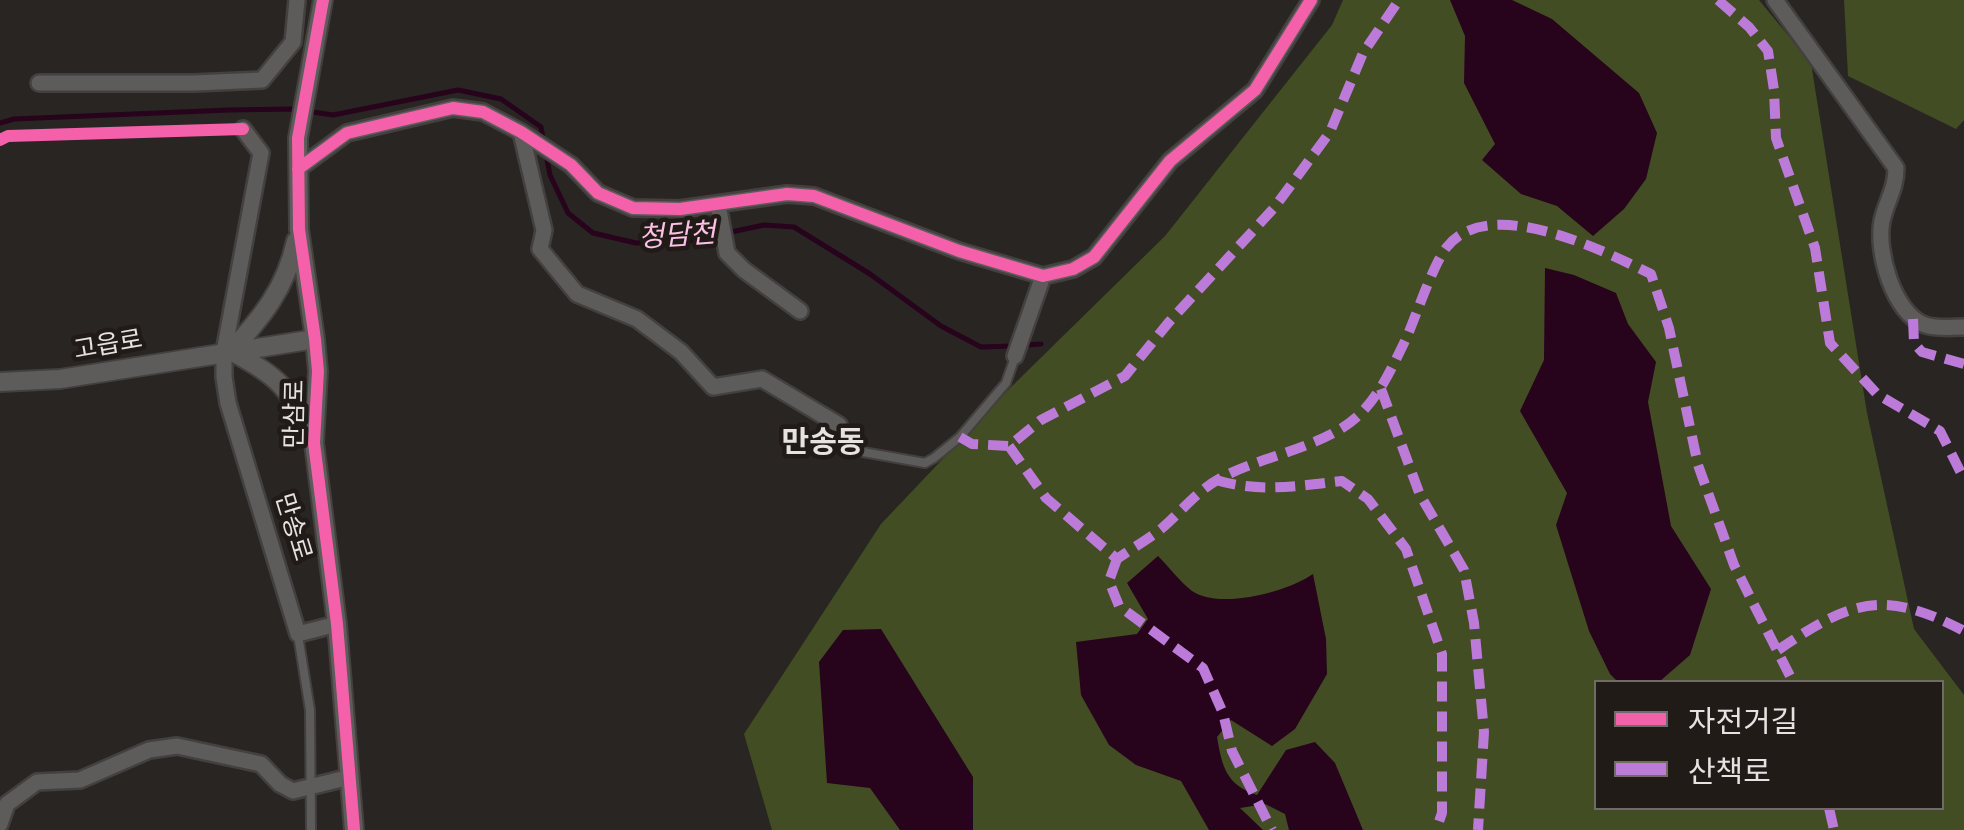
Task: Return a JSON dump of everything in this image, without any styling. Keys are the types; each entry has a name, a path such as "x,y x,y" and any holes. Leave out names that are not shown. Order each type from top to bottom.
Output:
{"street":[{"path":"39,83 262,80 293,42 296,0"},
{"name":"만삼로","path":"323,0 298,138 298,229 316,339 314,443 337,624 354,830"},
{"path":"298,169 347,133 453,108 483,112 572,165 598,192 632,208 718,205 788,194 814,196 959,252 1044,276 1074,269 1094,257 1170,161 1255,90 1311,0"},
{"path":"1775,0 1896,168 1896,186 1882,217 1878,247 1893,288 1913,319 1928,327 1964,327"},
{"name":"만송로","path":"243,128 261,154 227,352 228,403 298,634"},
{"path":"528,136 544,230 540,249 577,294 638,319 681,352 713,386 762,379 839,425"},
{"path":"718,205 728,253 744,270 800,312"},
{"path":"298,229 292,261 276,297 227,352 272,374 283,384 292,394 314,443"},
{"path":"1015,356 1044,276"},
{"name":"고읍로","path":"0,382 60,378 316,339"},
{"path":"298,634 337,624"},
{"path":"0,824 6,804 37,782 80,780 150,750 177,746 261,764 280,784 293,791 350,777"}],"lane":[{"path":"863,452 924,463 934,458 960,437 1006,383 1015,356"},
{"name":"만송로","path":"298,634 310,710 311,830"}],"green space":[{"path":"1343,0 1759,0 1811,63 1867,413 1914,629 1964,695 1964,830 772,830 744,734 881,524 1010,388 1165,236 1332,25"},
{"path":"1844,0 1964,0 1964,120 1956,129 1848,76"}],"shaded area":[{"path":"1450,0 1512,0 1552,19 1639,93 1657,133 1646,179 1624,209 1593,236 1557,206 1521,194 1482,160 1495,144 1464,83 1465,36"},
{"path":"1545,268 1574,275 1616,293 1628,324 1656,362 1648,402 1671,526 1711,589 1690,655 1661,680 1616,680 1589,631 1556,525 1567,493 1520,411 1544,360"},
{"path":"1158,556 1192,591 1219,599 1271,592 1313,574 1326,639 1327,674 1295,729 1272,746 1231,720 1217,737 1227,773 1238,786 1257,795 1286,750 1315,742 1335,763 1363,830 1289,830 1285,814 1265,804 1240,808 1263,830 1209,830 1181,781 1136,765 1109,745 1081,695 1076,642 1137,634 1148,619 1127,583"},
{"path":"881,629 973,777 973,830 900,830 870,788 827,783 819,662 843,630"}],"waterway":[{"name":"청담천","path":"0,123 14,119 229,110 293,109 333,115 458,90 501,99 541,127 544,144"},
{"name":"청담천","path":"546,154 550,175 568,213 593,233 636,243 689,241 764,225 794,227 870,274 941,326 981,347 1014,346"},
{"name":"청담천","path":"1024,345 1041,344"}],"marked path":[{"path":"960,437 972,444 1009,446 1041,420 1125,376 1274,208 1330,132 1363,53 1399,0"},
{"path":"1718,0 1749,27 1768,51 1776,138 1815,248 1830,343 1877,394 1940,431 1964,479"},
{"path":"1009,446 1046,498 1117,559 1161,529 1219,479 1327,436 1358,416 1391,370 1441,256 1465,232 1489,225 1546,231 1651,274 1669,328 1698,465 1734,565 1792,680"},
{"path":"1913,319 1914,343 1922,352 1964,364"},
{"path":"1381,389 1420,495 1464,570 1474,623 1484,732 1478,830"},
{"path":"1216,480 1263,487 1342,481 1368,499 1406,549 1442,654 1442,813 1436,830"},
{"path":"1117,559 1109,581 1119,606 1203,668 1223,713 1232,751 1272,830"},
{"path":"1778,650 1826,620 1868,606 1911,609 1964,631"},
{"path":"1829,810 1834,830"}],"cycle path":[{"path":"323,0 298,138 299,229 318,371 314,443 337,624 354,830"},
{"path":"298,169 347,133 453,108 483,112 571,165 598,193 633,208 680,209 787,194 814,196 959,251 1043,276 1073,269 1094,257 1170,161 1255,90 1311,0"},
{"path":"0,140 8,136 243,129"}],"district":[{"name":"만송동","path":"823,443"}]}
